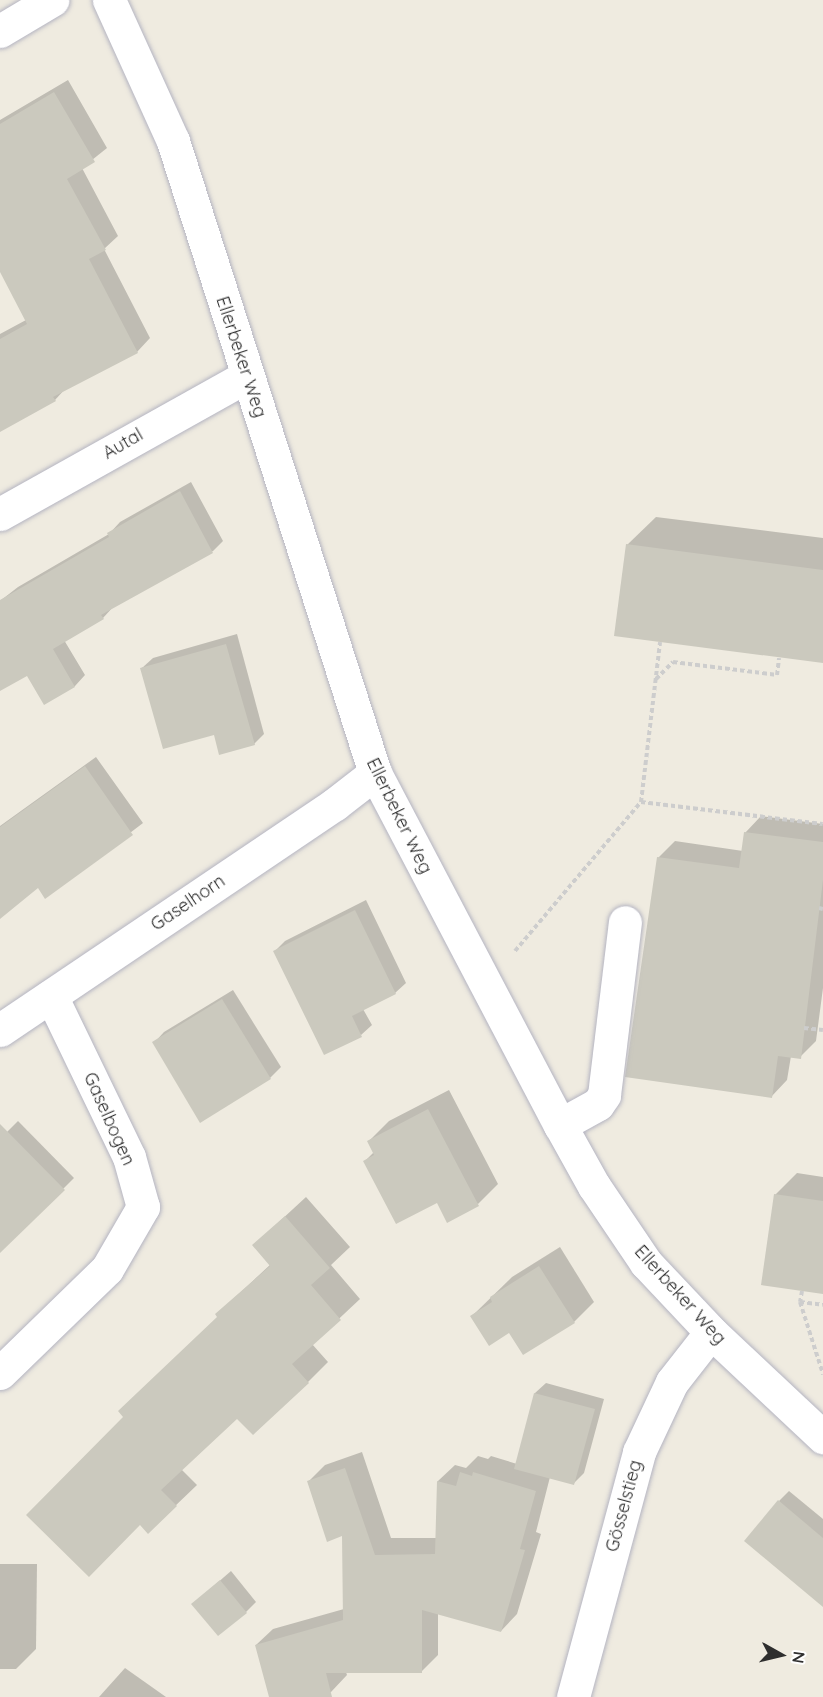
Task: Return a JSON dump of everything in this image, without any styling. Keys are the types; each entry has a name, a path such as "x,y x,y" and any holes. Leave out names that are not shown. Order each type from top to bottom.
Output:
{"street":[{"path":"0,32 52,0"},
{"name":"Ellerbeker Weg","path":"109,0 173,141 375,773 594,1186 646,1263 711,1332 823,1437"},
{"name":"Autal","path":"0,514 247,375"},
{"name":"Gaselhorn","path":"0,1030 335,804 375,773"},
{"path":"560,1125 598,1104 604,1095 625,922"},
{"name":"Gaselbogen","path":"0,1373 107,1269 143,1207 129,1157 51,996"},
{"name":"Gösselstieg","path":"573,1697 639,1452 672,1382 711,1332"}],"path":[{"path":"512,954 641,802 660,642"},
{"path":"655,680 673,662 777,675 779,658"},
{"path":"641,802 823,825"},
{"path":"804,1028 823,1030"},
{"path":"802,1291 800,1302 823,1374"},
{"path":"800,1302 823,1305"}],"building":[{"path":"54,92 95,162 67,179 106,250 89,259 138,353 53,397 56,401 0,432 0,339 27,324 0,272 0,124"},
{"path":"180,491 213,553 101,615 104,619 53,649 75,687 44,705 27,676 0,691 0,600 109,537 107,533"},
{"path":"626,544 823,570 823,663 614,636"},
{"path":"226,644 255,745 219,755 214,735 163,749 140,668"},
{"path":"85,766 133,835 45,899 38,888 0,919 0,827"},
{"path":"744,832 823,842 823,880 801,1059 778,1056 772,1098 625,1077 657,857 739,868"},
{"path":"355,910 396,994 352,1016 362,1037 324,1055 273,951"},
{"path":"222,999 271,1079 200,1123 152,1042"},
{"path":"428,1109 479,1206 447,1223 437,1203 396,1224 363,1161 374,1155 367,1141"},
{"path":"0,1124 65,1190 0,1253"},
{"path":"774,1194 823,1201 823,1294 761,1285"},
{"path":"285,1216 330,1268 311,1285 341,1320 292,1364 309,1383 253,1435 237,1419 161,1490 177,1506 148,1534 140,1525 89,1577 26,1515 123,1417 118,1411 217,1317 215,1314 270,1266 252,1245"},
{"path":"539,1266 575,1323 523,1355 509,1333 489,1346 470,1316 492,1302 490,1297"},
{"path":"534,1393 595,1409 574,1485 514,1469"},
{"path":"345,1468 375,1555 435,1554 437,1481 456,1486 460,1472 472,1476 473,1472 536,1491 520,1549 525,1550 501,1632 422,1610 422,1673 326,1673 332,1697 269,1697 255,1645 343,1620 342,1536 327,1542 307,1481"},
{"path":"778,1500 823,1538 823,1607 744,1541"},
{"path":"220,1580 247,1613 218,1636 191,1604"}]}
